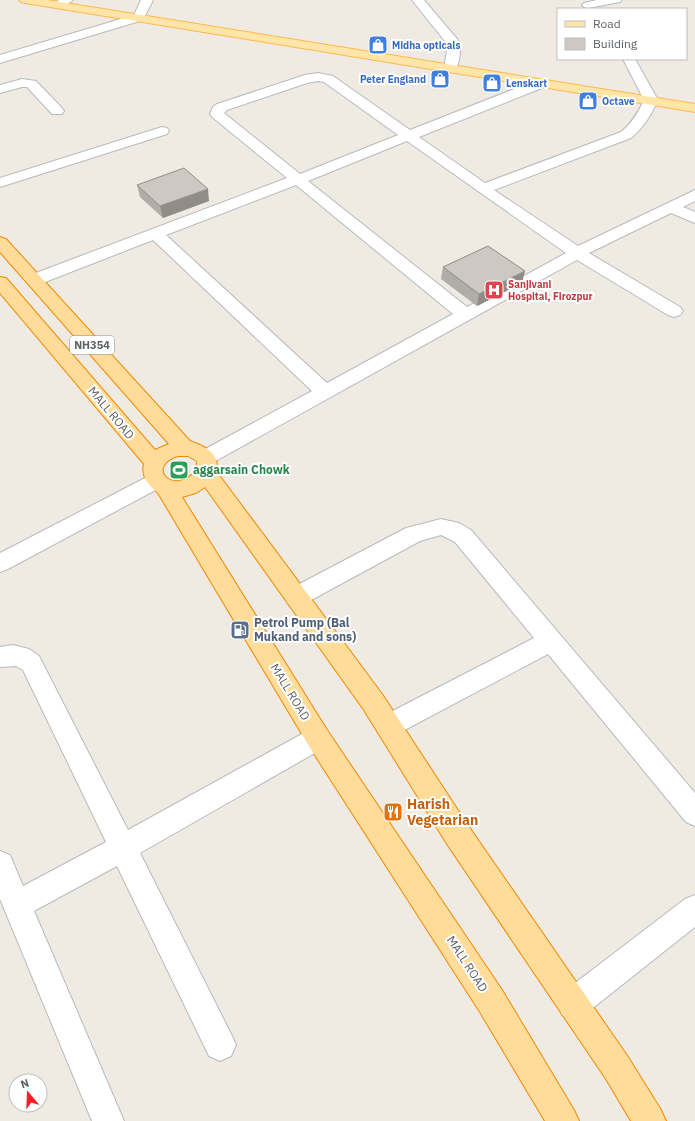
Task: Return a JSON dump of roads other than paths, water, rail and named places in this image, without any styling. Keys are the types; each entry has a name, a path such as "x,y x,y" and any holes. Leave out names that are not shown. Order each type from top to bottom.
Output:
{"highway":[{"name":"NH354","path":"0,242 184,448 197,450 206,465"},
{"name":"MALL ROAD","path":"0,282 158,477 318,738 491,1001 563,1121"},
{"path":"184,448 166,452 158,477 180,489 189,487 202,478 206,465"},
{"path":"206,465 296,597 373,702 457,834 617,1068 650,1121"}],"main road":[{"path":"26,0 63,3 139,17 695,108"}],"street":[{"path":"0,59 139,17 147,0"},
{"path":"418,0 452,39 454,51 450,68"},
{"path":"588,5 616,0"},
{"path":"483,189 626,135 641,122 651,100 630,60"},
{"path":"466,315 299,179 220,117 217,114 218,110 222,106 305,79 322,77 328,79 483,189 577,253 674,311"},
{"path":"0,89 22,83 31,84 57,111"},
{"path":"34,280 299,179 542,83"},
{"path":"0,183 162,131"},
{"path":"206,465 325,392 577,253 695,195"},
{"path":"671,207 695,218"},
{"path":"155,233 325,392"},
{"path":"0,563 158,477"},
{"path":"296,597 414,534 441,527 450,529 463,536 695,813"},
{"path":"388,726 551,641"},
{"path":"0,657 18,655 25,657 31,663 124,847 220,1045"},
{"path":"17,905 318,738"},
{"path":"0,864 108,1121"},
{"path":"573,1004 695,909"}],"place":[{"name":"Midha opticals","path":"378,45"},
{"name":"Peter England","path":"440,79"},
{"name":"Lenskart","path":"492,83"},
{"name":"Octave","path":"588,101"},
{"name":"Sanjivani Hospital, Firozpur","path":"494,290"},
{"name":"aggarsain Chowk","path":"179,470"},
{"name":"Petrol Pump (Bal Mukand and sons)","path":"240,630"},
{"name":"Harish Vegetarian","path":"393,812"}]}
